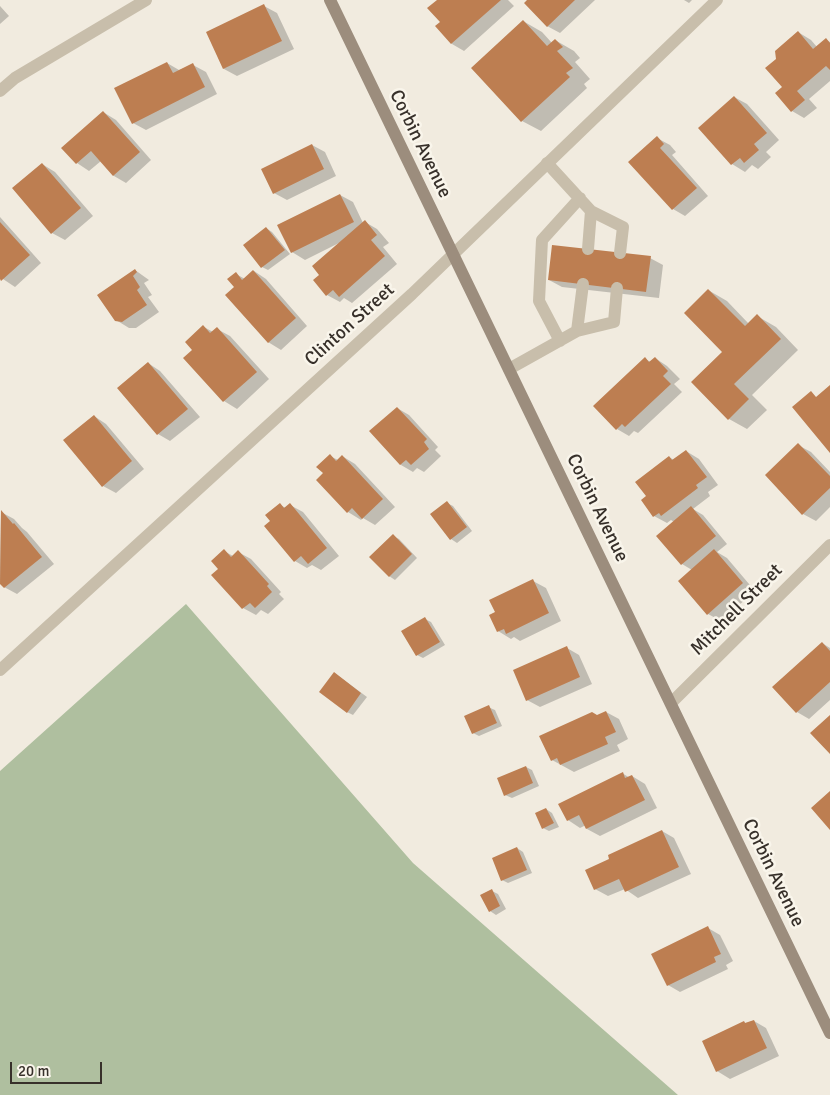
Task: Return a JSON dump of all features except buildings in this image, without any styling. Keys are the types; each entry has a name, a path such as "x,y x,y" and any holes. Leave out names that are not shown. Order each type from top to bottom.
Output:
{"main road":[{"name":"Corbin Avenue","path":"330,0 830,1033"}],"street":[{"path":"0,91 15,78 146,0"},
{"name":"Clinton Street","path":"0,670 412,294 717,0"},
{"path":"548,163 591,211 623,227 620,253"},
{"path":"560,341 538,301 542,240 580,198"},
{"path":"588,249 591,211"},
{"path":"577,331 583,284"},
{"path":"509,369 577,331 614,322 617,288"},
{"name":"Mitchell Street","path":"671,703 830,545"}],"green space":[{"path":"186,604 413,863 678,1095 0,1095 0,771"}]}
